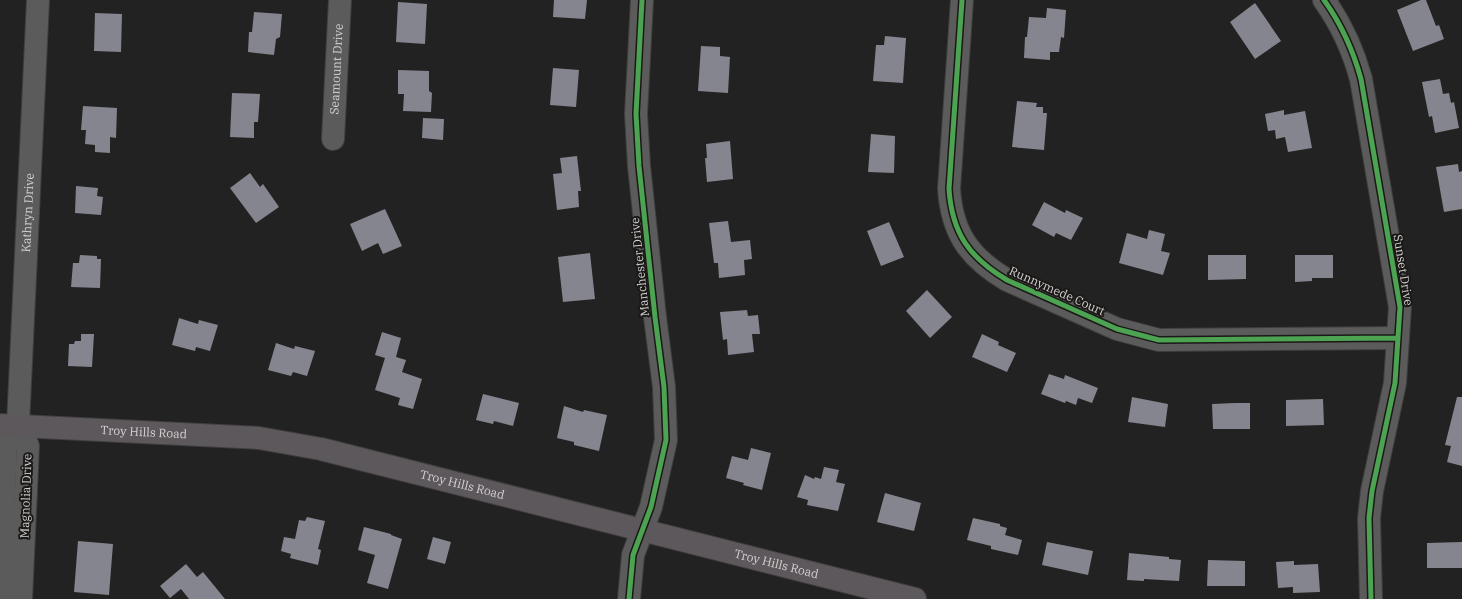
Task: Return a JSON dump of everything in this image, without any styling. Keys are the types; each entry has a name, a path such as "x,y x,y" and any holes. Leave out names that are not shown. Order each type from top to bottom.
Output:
{"main road":[{"name":"Troy Hills Road","path":"9,425 259,438 321,449 643,529 879,594 915,599"}],"street":[{"name":"Kathryn Drive","path":"9,425 38,0"},
{"name":"Seamount Drive","path":"333,139 340,0"},
{"name":"Manchester Drive","path":"629,599 632,558 651,507 666,440 664,387 639,166 636,114 642,0"},
{"name":"Runnymede Court","path":"962,0 949,189 950,204 954,222 964,242 979,260 997,274 1007,280 1117,329 1159,340 1398,338"},
{"name":"Sunset Drive","path":"1324,0 1346,35 1361,79 1400,307 1395,383 1372,491 1369,518 1371,599"},
{"name":"Magnolia Drive","path":"0,596 6,445 9,425"},
{"name":"Magnolia Drive","path":"9,425 28,446 21,599"}],"building":[{"path":"554,0 587,0 585,19 553,17"},
{"path":"1421,0 1426,0 1436,26 1439,25 1444,39 1413,51 1397,10"},
{"path":"398,2 427,4 425,44 396,42"},
{"path":"1255,3 1281,41 1255,59 1230,22"},
{"path":"1047,8 1066,10 1064,38 1061,37 1059,52 1050,52 1050,60 1024,58 1025,37 1027,37 1029,17 1046,18"},
{"path":"254,12 282,14 280,37 276,39 274,55 248,52 249,32 252,32"},
{"path":"95,13 122,14 121,52 94,51"},
{"path":"885,36 906,38 903,83 873,81 876,45 884,45"},
{"path":"701,46 720,47 720,56 730,57 728,93 698,91"},
{"path":"553,68 579,70 576,107 550,105"},
{"path":"398,70 429,71 429,91 432,93 431,112 403,111 404,94 398,94"},
{"path":"1440,79 1443,94 1449,93 1451,103 1454,102 1459,128 1435,133 1432,116 1429,117 1422,82"},
{"path":"232,93 260,94 258,122 254,122 254,138 230,137"},
{"path":"1017,101 1037,103 1036,107 1043,107 1043,113 1047,113 1044,150 1012,147"},
{"path":"83,106 117,108 116,138 110,137 110,153 95,152 95,145 85,144 86,130 81,130"},
{"path":"1284,110 1284,115 1305,111 1312,148 1288,152 1285,137 1276,139 1275,130 1268,131 1265,114"},
{"path":"423,118 444,119 443,140 422,138"},
{"path":"871,134 895,136 894,173 868,172"},
{"path":"730,141 733,179 707,182 705,158 707,158 706,144"},
{"path":"577,156 581,191 578,191 579,207 557,210 553,174 562,173 560,158"},
{"path":"1458,164 1459,172 1462,171 1462,209 1444,212 1436,167"},
{"path":"250,173 260,187 263,184 279,207 256,223 230,188"},
{"path":"76,186 98,188 97,196 103,197 101,215 75,213"},
{"path":"1044,202 1065,213 1066,210 1083,218 1071,240 1056,233 1054,237 1032,225"},
{"path":"385,209 402,246 383,254 378,243 362,251 350,224"},
{"path":"728,221 731,242 750,240 752,259 744,260 745,275 719,278 718,263 714,263 709,223"},
{"path":"889,222 904,257 881,266 867,231"},
{"path":"1149,230 1165,234 1161,251 1170,253 1163,275 1119,263 1127,233 1147,239"},
{"path":"590,253 595,299 563,302 558,257"},
{"path":"80,255 97,256 97,259 101,259 100,288 71,287 73,263 79,263"},
{"path":"1208,255 1246,255 1246,279 1208,280"},
{"path":"1295,255 1333,255 1333,278 1312,278 1312,281 1295,282"},
{"path":"927,290 952,317 930,338 906,311"},
{"path":"747,310 748,316 758,315 760,334 752,334 754,352 728,355 727,339 723,340 720,312"},
{"path":"179,318 198,324 199,320 218,325 210,351 196,347 195,351 172,345"},
{"path":"382,332 401,338 396,357 406,360 402,372 422,379 413,409 398,405 400,398 375,390 385,358 375,355"},
{"path":"81,334 94,334 92,367 68,366 69,344 74,344 75,341 81,341"},
{"path":"982,334 999,342 998,345 1016,353 1007,372 972,357"},
{"path":"276,343 294,349 295,346 315,351 307,376 293,372 291,376 268,370"},
{"path":"1049,374 1064,379 1065,375 1098,388 1092,403 1078,398 1076,405 1066,401 1065,403 1041,394"},
{"path":"483,394 519,403 513,426 494,421 493,424 476,420"},
{"path":"1132,397 1168,404 1165,427 1128,422"},
{"path":"1457,397 1462,397 1462,466 1447,462 1451,446 1445,445"},
{"path":"1323,399 1324,425 1286,426 1286,400"},
{"path":"1250,403 1250,429 1213,429 1212,404"},
{"path":"564,406 583,412 584,410 607,415 599,451 574,445 574,442 557,438"},
{"path":"751,448 771,453 762,490 743,485 744,483 726,478 732,456 748,460"},
{"path":"824,467 839,470 836,482 845,484 838,511 807,505 808,500 797,497 805,475 814,479 815,477 821,479"},
{"path":"885,493 921,503 914,531 877,522"},
{"path":"307,517 325,521 318,549 321,550 318,565 290,558 291,554 281,551 284,537 295,539 299,520 305,521"},
{"path":"973,518 1000,524 1000,526 1007,528 1005,535 1022,540 1018,555 991,549 991,546 967,540"},
{"path":"364,527 391,534 402,539 388,589 367,583 375,555 358,550"},
{"path":"433,537 451,542 445,564 427,559"},
{"path":"78,541 113,544 109,595 74,592"},
{"path":"1047,542 1093,551 1088,575 1042,565"},
{"path":"1462,542 1462,568 1427,568 1427,543"},
{"path":"1129,553 1169,557 1169,559 1181,560 1179,581 1144,579 1144,581 1127,580"},
{"path":"1208,560 1245,561 1245,586 1207,586"},
{"path":"1294,561 1294,565 1318,564 1320,592 1293,593 1293,587 1278,588 1276,562"},
{"path":"186,564 197,577 203,572 225,599 189,599 181,589 170,598 160,586"}],"cycle path":[{"path":"629,599 633,555 651,507 666,440 664,387 639,166 636,114 642,0"},
{"path":"962,0 949,189 954,219 959,232 973,253 994,272 1007,280 1117,329 1159,340 1398,338"},
{"path":"1324,0 1346,38 1361,79 1400,307 1395,383 1372,491 1369,518 1371,599"}]}
